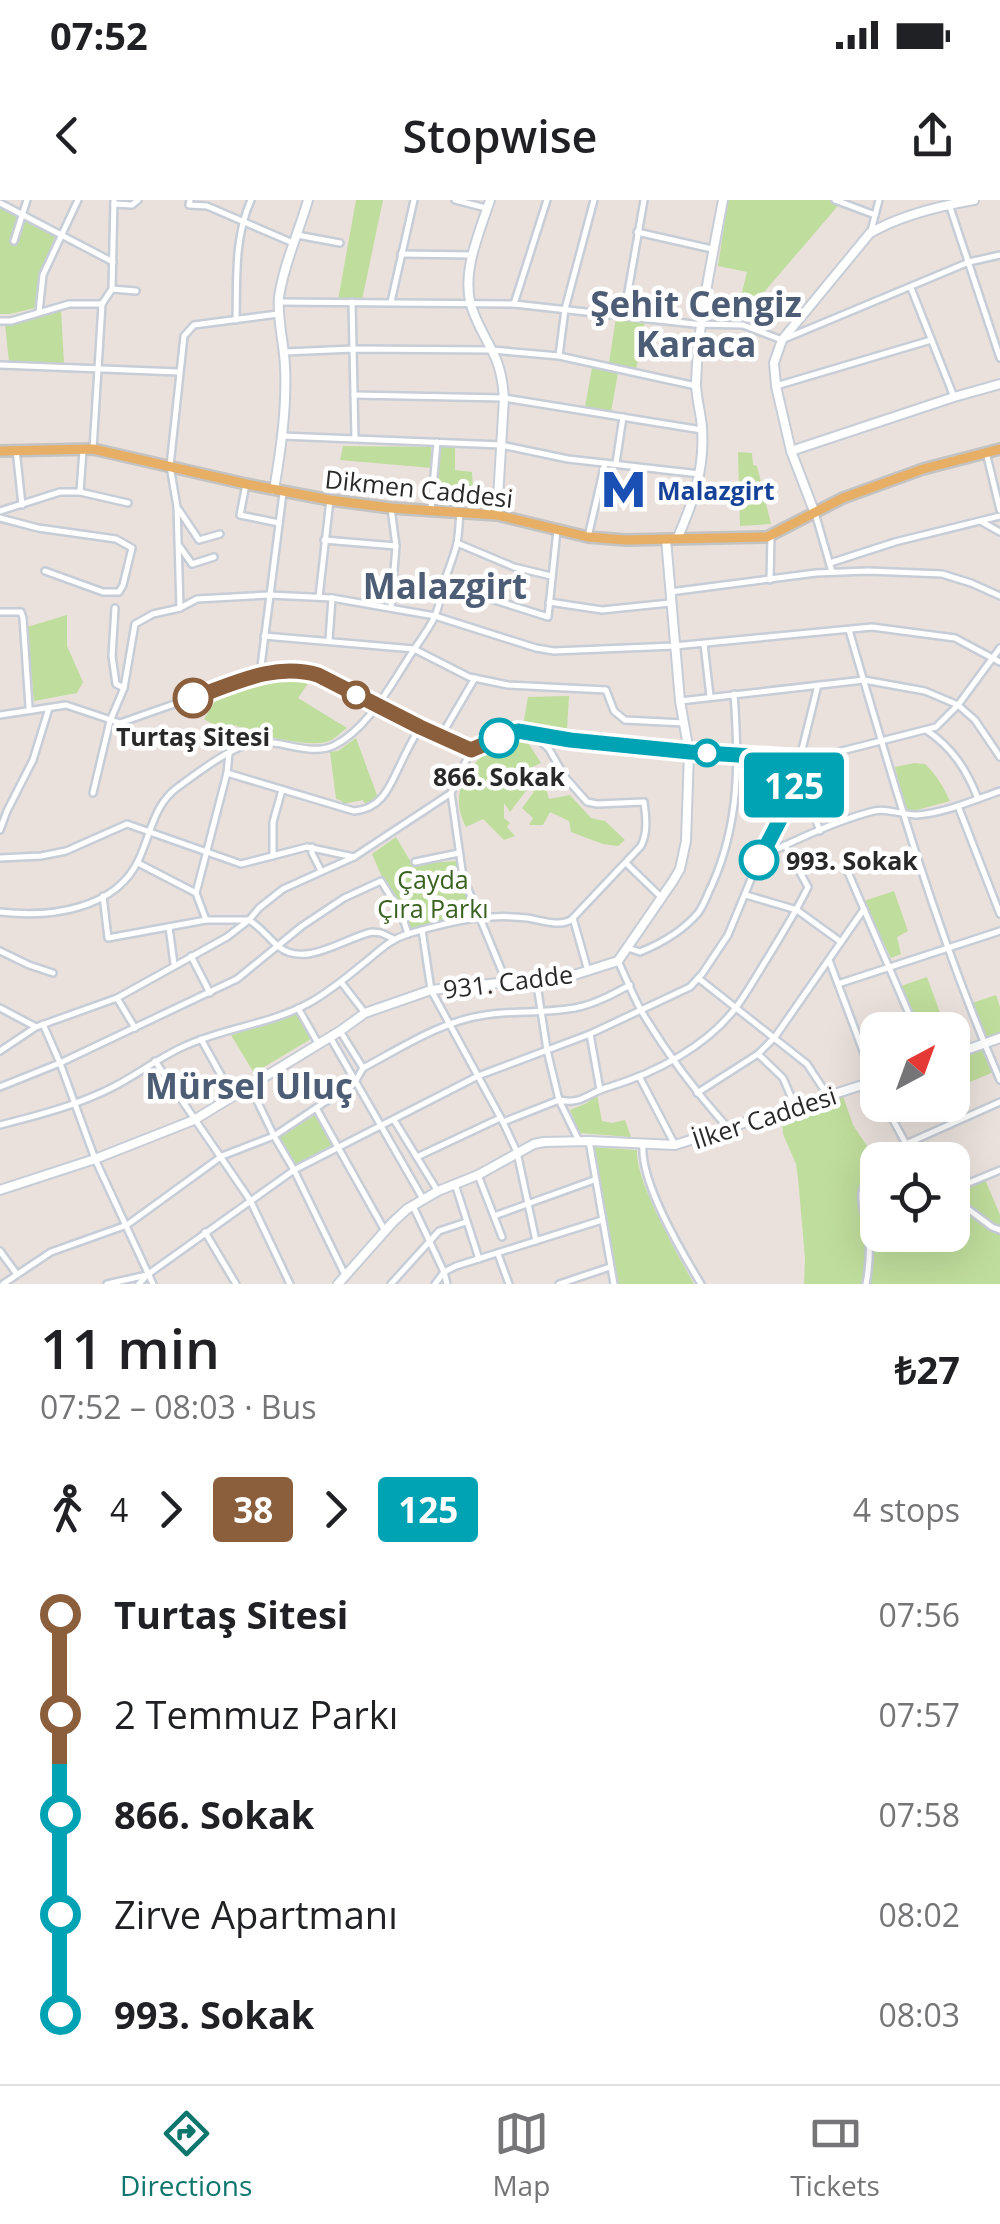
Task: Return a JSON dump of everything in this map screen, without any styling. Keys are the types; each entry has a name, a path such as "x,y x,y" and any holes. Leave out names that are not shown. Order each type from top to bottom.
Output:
{"main road":[{"path":"278,490 286,389 278,302 308,200"},
{"path":"618,962 674,881 684,854 690,752 674,646 671,539 694,499 700,474 702,430 696,386 701,324 724,200"},
{"path":"814,511 791,451 776,386 774,363 782,340 870,233 949,204 974,200"},
{"path":"489,204 469,281 470,302 500,368 504,398 497,514"},
{"path":"791,451 1000,384"},
{"name":"Dikmen Caddesi","path":"0,450 88,448 330,500 497,514 614,540 772,535 814,511 886,481 1000,449"},
{"name":"931. Cadde","path":"0,1190 194,1120 365,1013 430,990 574,975 618,962"},
{"path":"970,1049 1000,1038"},
{"name":"İlker Caddesi","path":"338,1284 399,1216 423,1199 478,1176 517,1152 544,1142 675,1145 860,1088"}],"street":[{"path":"14,241 26,200"},
{"path":"39,312 43,275 78,200"},
{"path":"80,492 98,368 102,304 112,289 114,202 132,205 138,200"},
{"path":"190,200 189,206 208,203 242,223 295,239 340,243"},
{"path":"236,320 238,254 242,223 251,200"},
{"path":"392,302 414,200"},
{"path":"455,200 489,204"},
{"path":"514,304 547,200"},
{"path":"560,356 565,309 594,200"},
{"path":"624,316 644,200"},
{"path":"836,200 875,215"},
{"path":"870,233 879,200"},
{"path":"0,204 114,263"},
{"path":"949,204 1000,358"},
{"path":"637,232 714,250"},
{"path":"401,254 473,255"},
{"path":"278,302 514,304 744,326 782,340 969,262 1000,255"},
{"path":"911,287 954,397"},
{"path":"112,289 136,291"},
{"path":"352,302 355,439"},
{"path":"0,321 69,304 102,304"},
{"path":"180,608 177,507 170,466 182,342 190,327 279,314"},
{"path":"776,386 931,340"},
{"path":"285,352 492,350 560,356 696,386"},
{"path":"0,365 179,372"},
{"path":"354,395 504,398 702,430"},
{"path":"616,464 623,417"},
{"path":"282,436 501,444 568,458 700,474"},
{"path":"430,510 437,442"},
{"path":"16,450 22,505"},
{"path":"830,562 1000,513 986,452"},
{"path":"588,537 605,463"},
{"path":"246,484 240,515 279,523"},
{"path":"260,674 279,523 278,490"},
{"path":"0,515 60,492 80,492 128,503"},
{"path":"319,598 330,500"},
{"path":"177,507 199,540 220,534"},
{"path":"391,508 396,546 391,608"},
{"path":"814,511 832,572"},
{"path":"0,912 52,914 103,896 119,886 138,862 166,796 229,754 255,742 327,748 344,738 378,706 436,616 457,543 460,512"},
{"path":"0,515 38,528 116,539 132,548 118,592 103,592 45,571"},
{"path":"980,521 1000,532"},
{"path":"444,584 548,617 557,529"},
{"path":"770,580 772,535"},
{"path":"324,540 396,546"},
{"path":"457,543 514,567 551,576"},
{"path":"178,544 192,564 214,557"},
{"path":"670,592 868,571 942,574 1000,596"},
{"path":"329,640 332,598"},
{"path":"92,794 110,721 124,688 135,624 197,599 332,598 436,616 544,650 704,644 872,628 955,638 996,660"},
{"path":"549,602 602,610 671,603"},
{"path":"115,608 112,656 116,684 124,688"},
{"path":"0,612 20,612 23,618 30,709"},
{"path":"849,630 902,812 1000,1080"},
{"path":"264,636 414,649 475,678 557,689 606,690 614,711 625,720 686,723"},
{"path":"704,644 710,697"},
{"path":"0,1050 39,1025 117,998 227,937 272,897 354,857 450,792 471,750 518,731 690,752 801,759 936,727 996,660 1000,648"},
{"path":"0,714 66,704 120,723 260,674 294,670 318,675 471,750"},
{"path":"441,736 475,678"},
{"path":"680,701 864,680 925,691 958,704 1000,758"},
{"path":"139,1284 294,1170 478,1076 590,1034 690,987 728,935 760,857 789,802 818,685"},
{"path":"628,948 640,952 668,940 698,912 720,867 735,802 738,755 734,694"},
{"path":"0,830 33,760 49,707"},
{"path":"228,773 354,811 366,810 389,790 420,727"},
{"path":"926,730 942,740 955,756 978,799"},
{"path":"0,1125 75,1104 202,1039 298,1008 341,982 394,939 479,916 563,924 574,918 641,846 645,838 644,802 587,802 532,732"},
{"path":"206,920 196,893 228,773 229,754"},
{"path":"798,772 820,831"},
{"path":"273,856 273,822 282,790"},
{"path":"760,857 873,811 915,815 958,806 1000,791"},
{"path":"450,792 466,884 506,981"},
{"path":"958,806 1000,914"},
{"path":"0,858 66,851 127,824 241,864 312,847 354,857"},
{"path":"416,1157 502,1120 559,1100 573,1103 640,1078 709,1035 736,1008 808,887 785,845"},
{"path":"312,847 320,872"},
{"path":"415,862 458,853"},
{"path":"138,862 196,893"},
{"path":"626,863 662,898"},
{"path":"847,870 909,1012"},
{"path":"0,1088 246,974 329,908 381,881 402,915 408,934"},
{"path":"746,895 797,910 841,942"},
{"path":"103,896 108,938 206,920 249,920 266,931 278,946 296,955 372,932 394,939"},
{"path":"698,1093 758,1054 775,1037 864,910"},
{"path":"574,918 588,971"},
{"path":"169,927 174,964"},
{"path":"422,930 430,990 517,1152 536,1241"},
{"path":"838,984 1000,931"},
{"path":"0,950 53,973"},
{"path":"191,956 210,993"},
{"path":"829,960 860,1042"},
{"path":"618,962 674,1060 728,1128"},
{"path":"536,978 559,1100 584,1141 614,1284"},
{"path":"698,978 807,1064 828,1096"},
{"path":"341,982 365,1013"},
{"path":"6,1283 50,1252 127,1225 222,1156 274,1136 356,1082 363,1068 448,1024 484,1015 580,1007 630,986"},
{"path":"117,998 135,1028"},
{"path":"0,1008 39,1025 60,1063 95,1158 153,1284"},
{"path":"298,1008 318,1043"},
{"path":"340,1031 363,1068"},
{"path":"590,1034 600,1090"},
{"path":"330,1037 423,1199"},
{"path":"202,1039 233,1097"},
{"path":"758,1054 784,1078 795,1106"},
{"path":"155,1060 250,1200 290,1284"},
{"path":"640,1078 675,1145"},
{"path":"250,1086 346,1276"},
{"path":"910,1142 1000,1102"},
{"path":"316,1108 385,1231"},
{"path":"394,1120 438,1191"},
{"path":"642,1144 652,1187 701,1284"},
{"path":"970,1185 1000,1170"},
{"path":"478,1176 502,1237"},
{"path":"494,1216 594,1180"},
{"path":"455,1184 479,1260"},
{"path":"413,1206 447,1284"},
{"path":"970,1209 1000,1230"},
{"path":"435,1284 444,1272 602,1220"},
{"path":"392,1284 439,1231 466,1222"},
{"path":"205,1232 236,1284"},
{"path":"0,1250 16,1273"},
{"path":"866,1284 869,1252"},
{"path":"498,1253 509,1284"},
{"path":"559,1284 610,1267"},
{"path":"107,1284 147,1275"}],"green space":[{"path":"356,200 383,200 362,300 345,302 338,300"},
{"path":"728,200 843,200 741,322 735,321 747,272 718,266"},
{"path":"0,206 56,234 41,271 35,308 10,314 0,314"},
{"path":"61,310 64,364 9,362 5,324"},
{"path":"616,318 645,322 636,370 609,363"},
{"path":"592,368 618,373 611,412 585,407"},
{"path":"343,446 431,447 432,468 340,460"},
{"path":"439,447 455,447 455,470 472,472 473,490 457,492 456,502 436,499"},
{"path":"738,452 752,453 771,524 740,526"},
{"path":"67,615 67,646 83,682 77,693 34,701 27,627"},
{"path":"268,679 309,682 298,698 347,728 329,741 306,743 266,736 235,725 228,734 204,719 217,698"},
{"path":"569,696 567,730 523,726 528,697"},
{"path":"356,738 378,798 365,804 363,800 343,804 336,799 330,752"},
{"path":"527,741 541,763 528,769 546,788 549,799 570,795 591,818 605,821 625,840 618,846 603,844 571,832 569,821 550,812 543,825 529,825 533,818 522,808 534,792 529,787 510,812 504,803 504,818 510,823 507,827 515,836 504,840 483,819 466,827 459,802 460,789 471,767 503,745"},
{"path":"914,763 929,768 950,801 913,811 905,808 895,767"},
{"name":"Çayda Çıra Parkı","path":"396,837 412,864 458,861 462,882 475,907 473,914 410,931 397,897 372,854"},
{"path":"894,891 908,931 897,937 901,954 891,958 864,901"},
{"path":"927,977 940,1012 908,1012 898,987"},
{"path":"996,995 1000,1038 984,1044 969,1004"},
{"path":"296,1012 311,1039 254,1073 231,1035"},
{"path":"984,1044 996,1071 970,1082 970,1049"},
{"path":"597,1095 602,1121 625,1120 631,1137 580,1133 570,1110"},
{"path":"843,1096 853,1125 864,1142 860,1142 860,1252 970,1252 970,1215 1000,1233 1000,1284 804,1284 798,1178 783,1134 782,1114"},
{"path":"317,1114 333,1146 299,1164 293,1163 278,1137"},
{"path":"590,1147 637,1150 650,1198 694,1284 615,1284"},
{"path":"984,1177 1000,1215 1000,1230 970,1209 970,1183"}],"bus line":[{"name":"38","path":"193,698 260,674 305,671 471,750 499,738"},
{"name":"125","path":"499,738 518,731 690,752 801,759 789,802 759,860"}],"place":[{"name":"Malazgirt","path":"624,490"},
{"name":"Turtaş Sitesi","path":"193,698"},
{"name":"866. Sokak","path":"499,738"},
{"name":"993. Sokak","path":"759,860"}],"district":[{"name":"Şehit Cengiz Karaca","path":"696,323"},
{"name":"Malazgirt","path":"445,585"},
{"name":"Mürsel Uluç","path":"249,1085"}]}
